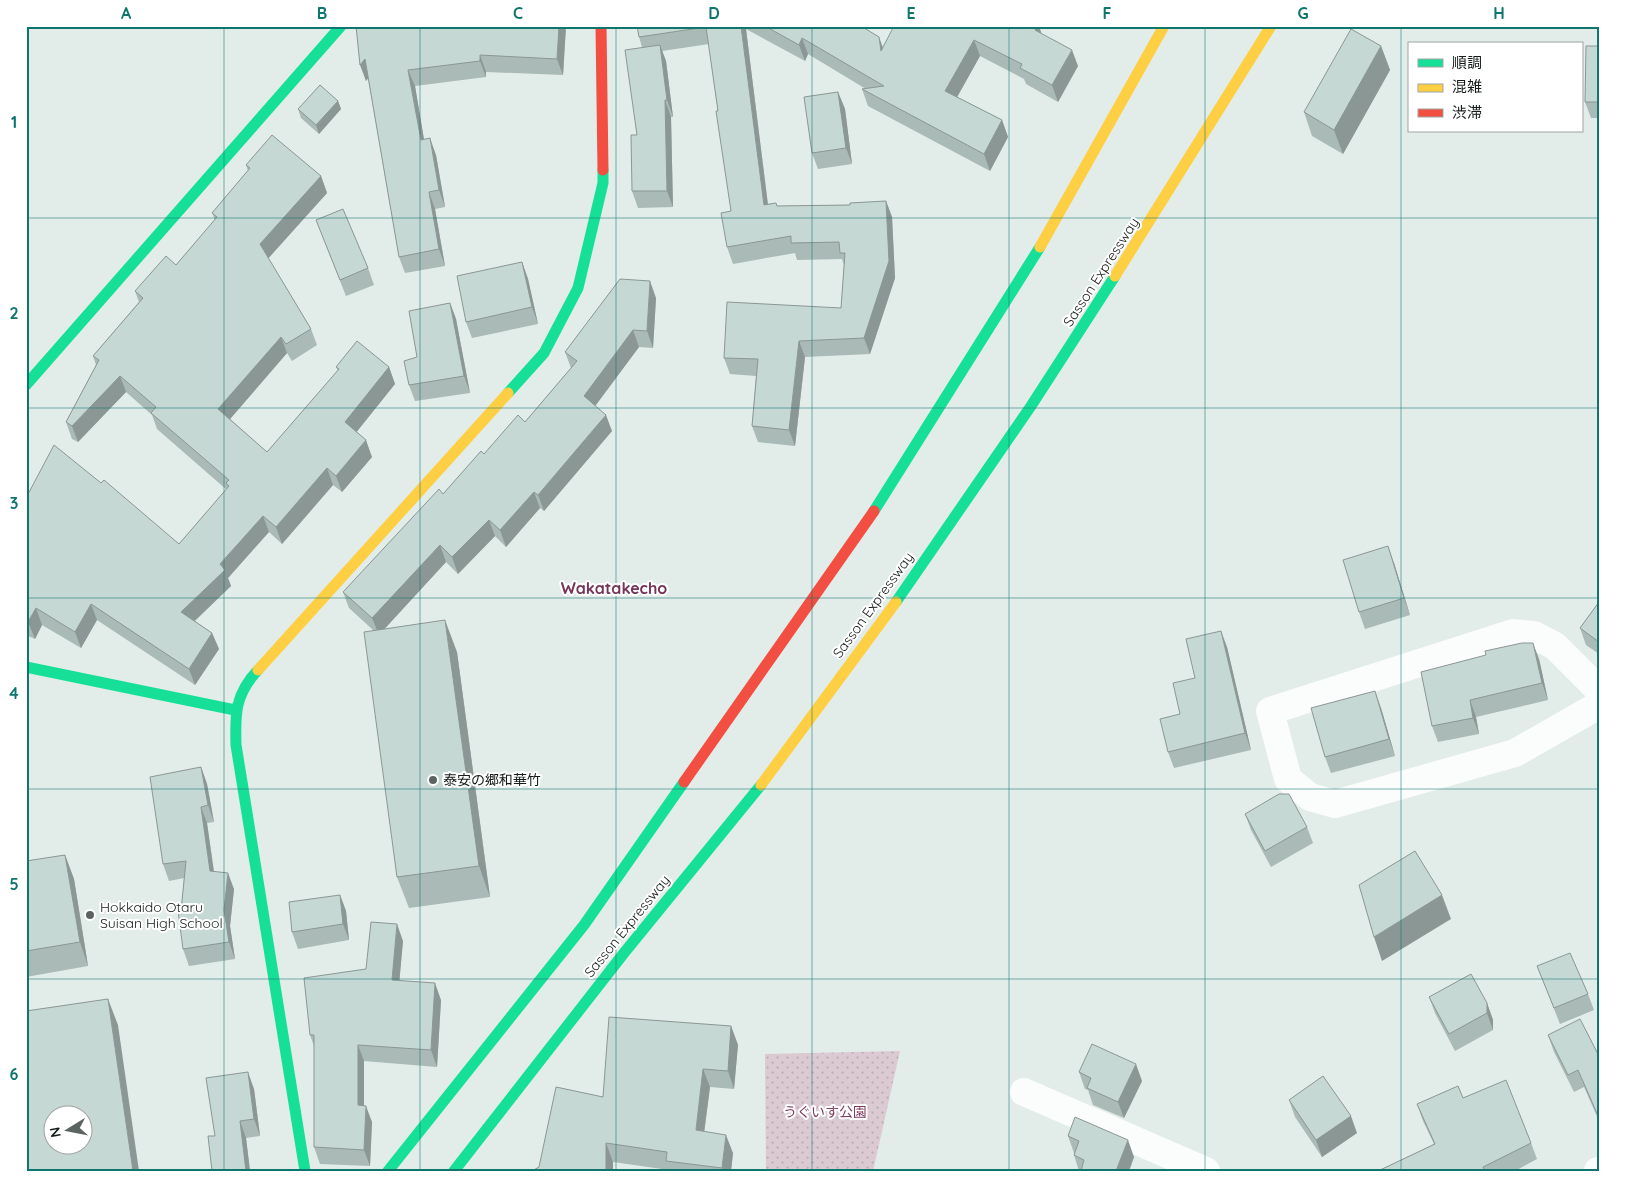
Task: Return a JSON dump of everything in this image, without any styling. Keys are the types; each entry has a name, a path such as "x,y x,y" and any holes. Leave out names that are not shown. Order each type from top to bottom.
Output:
{"main road":[{"path":"26,385 342,26"},
{"path":"305,1171 242,785 236,745 235,710 250,677 544,353 578,288 603,183 601,26"},
{"path":"388,1171 584,925 891,486 1033,260 1164,26"},
{"name":"Sasson Expressway","path":"454,1171 624,953 770,772 907,584 1054,374 1195,152 1271,26"},
{"path":"26,667 235,710"}],"street":[{"path":"1599,690 1555,646 1534,635 1513,633 1270,711 1288,779 1310,797 1335,804 1515,753 1599,705"},
{"path":"1024,1092 1206,1171"}],"green space":[{"name":"うぐいす公園","path":"900,1051 873,1171 766,1171 765,1054"}],"building":[{"path":"356,26 559,26 557,59 480,55 480,61 408,70 421,140 430,138 439,190 429,192 439,249 399,257 365,59 360,65"},
{"path":"637,26 741,26 764,205 776,203 777,206 850,205 850,203 886,201 889,261 864,338 799,341 789,430 752,426 758,359 724,358 727,302 841,308 845,253 840,253 839,242 791,243 791,236 727,247 721,213 731,211 706,27 639,37"},
{"path":"765,26 861,26 879,37 881,51 894,26 1037,26 1035,30 1072,50 1052,85 1020,68 1022,64 974,40 945,91 1002,120 984,154 862,89 884,86 802,38 799,45"},
{"path":"1351,29 1381,46 1334,130 1304,112"},
{"path":"660,45 667,100 665,100 667,191 632,191 631,135 637,135 625,50"},
{"path":"1586,46 1599,46 1599,102 1585,102"},
{"path":"320,85 338,101 316,125 298,109"},
{"path":"838,92 846,148 812,153 804,97"},
{"path":"272,135 321,176 260,244 311,329 286,344 281,337 218,409 267,452 339,369 336,367 357,341 389,367 345,422 366,440 336,476 327,468 276,527 263,516 220,564 225,570 181,612 212,633 189,669 91,604 75,632 36,608 28,622 26,621 26,498 54,445 101,483 104,480 179,544 229,486 226,483 229,480 151,413 156,407 120,376 72,426 66,422 99,360 93,356 143,298 135,291 166,256 176,265 217,217 212,213 250,168 246,165"},
{"path":"343,209 368,268 340,280 316,220"},
{"path":"522,262 532,307 466,322 457,276"},
{"path":"620,279 650,281 647,331 633,330 584,396 606,415 538,495 534,492 500,530 489,520 452,557 440,545 372,618 343,592 439,489 443,494 481,451 484,454 518,415 525,422 577,361 565,352"},
{"path":"450,303 464,376 409,385 404,361 417,357 409,311"},
{"path":"1388,546 1404,598 1359,612 1343,560"},
{"path":"1599,602 1599,642 1580,628"},
{"name":"泰安の郷和華竹","path":"445,620 479,866 397,877 364,632"},
{"path":"1221,631 1245,733 1168,752 1160,719 1180,714 1173,683 1195,678 1186,639"},
{"path":"1522,643 1533,643 1542,683 1470,700 1473,718 1432,726 1421,672 1486,655 1485,651"},
{"path":"1375,691 1389,739 1325,757 1311,708"},
{"path":"201,767 208,805 201,807 210,871 228,873 224,910 229,942 183,949 178,911 181,911 186,861 163,864 150,777"},
{"path":"1279,794 1289,794 1307,827 1265,851 1245,814"},
{"path":"1415,851 1442,895 1374,937 1359,885"},
{"path":"65,855 80,942 26,951 26,861"},
{"path":"340,895 343,924 292,932 289,902"},
{"path":"371,922 397,924 392,980 435,983 431,1050 358,1045 358,1105 366,1106 364,1150 314,1147 314,1035 310,1035 304,978 366,969"},
{"path":"1570,953 1588,994 1554,1008 1537,966"},
{"path":"1471,974 1487,1003 1487,1013 1449,1034 1429,997"},
{"path":"108,999 133,1171 26,1171 26,1011"},
{"path":"609,1017 731,1026 728,1071 703,1069 696,1130 726,1135 722,1168 666,1161 667,1152 606,1143 606,1171 532,1171 539,1167 556,1087 603,1097"},
{"path":"1580,1019 1599,1056 1599,1118 1578,1070 1568,1075 1548,1035"},
{"path":"1092,1044 1136,1064 1118,1102 1087,1088 1091,1078 1079,1072"},
{"path":"248,1072 254,1119 240,1121 246,1171 212,1171 208,1136 215,1136 206,1078"},
{"path":"1323,1076 1351,1116 1316,1140 1289,1100"},
{"path":"1506,1080 1531,1143 1483,1167 1485,1171 1378,1171 1435,1144 1417,1104 1458,1086 1463,1098"},
{"path":"1075,1117 1128,1140 1116,1171 1081,1171 1084,1160 1074,1155 1079,1141 1068,1136"}],"traffic: fast":[{"path":"26,385 341,26"},
{"path":"508,393 544,353 578,288 603,183 603,170"},
{"path":"874,511 1040,247"},
{"path":"896,602 1031,406 1115,276"},
{"path":"26,667 235,710"},
{"path":"258,670 245,687 238,705 236,714 236,745 305,1171"},
{"path":"388,1171 584,925 684,782"},
{"path":"454,1171 624,953 761,785"}],"traffic: slow":[{"path":"1040,247 1164,26"},
{"path":"1115,276 1271,26"},
{"path":"258,670 508,393"},
{"path":"761,785 896,602"}],"traffic: jam":[{"path":"601,26 603,170"},
{"path":"684,782 874,511"}],"place":[{"name":"泰安の郷和華竹","path":"433,780"},
{"name":"Hokkaido Otaru Suisan High School","path":"90,915"}],"district":[{"name":"Wakatakecho","path":"614,588"}]}
